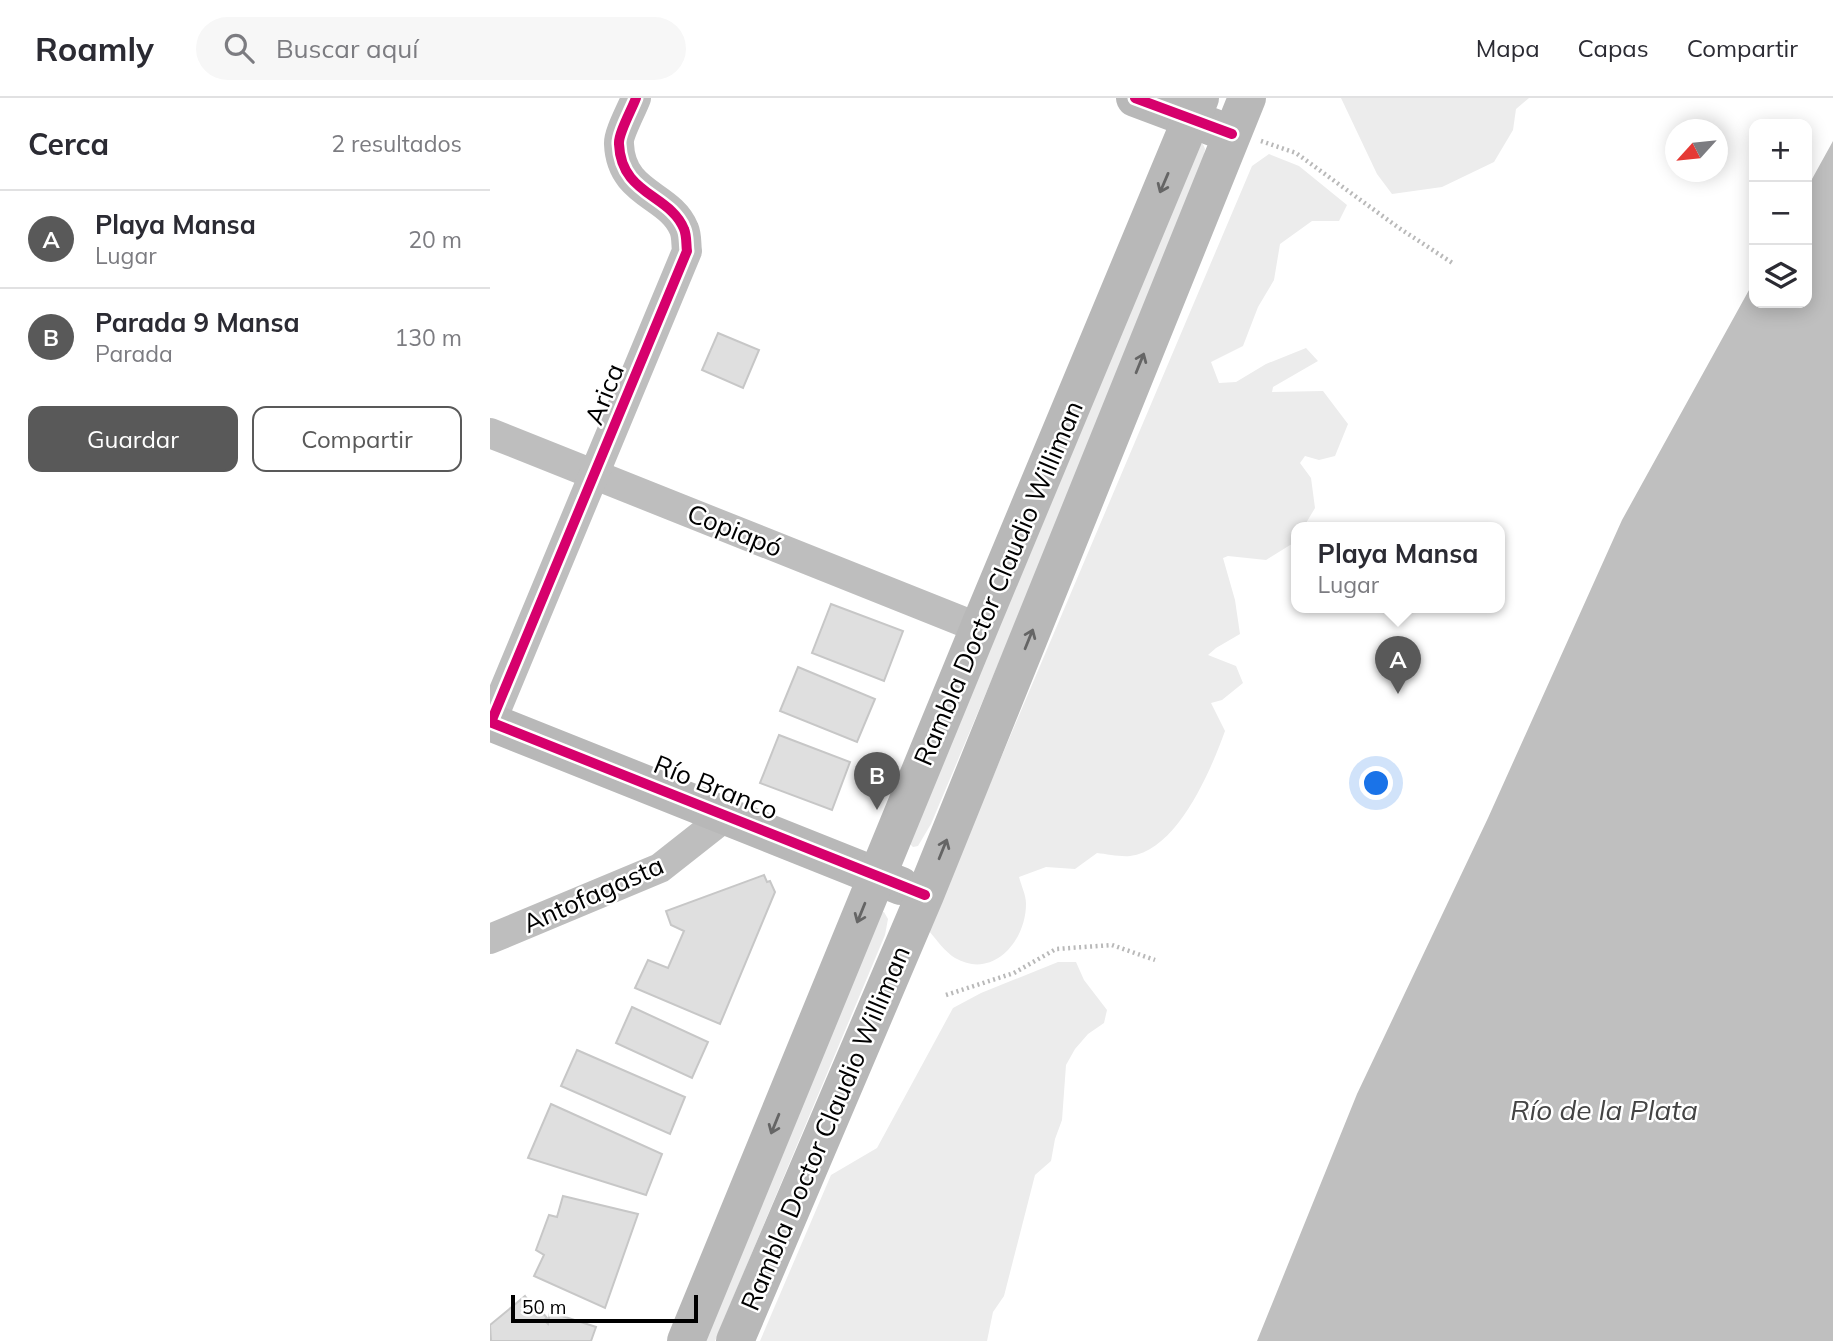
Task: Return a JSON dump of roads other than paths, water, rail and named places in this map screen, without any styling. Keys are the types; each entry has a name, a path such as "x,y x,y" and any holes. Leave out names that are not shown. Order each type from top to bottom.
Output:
{"main road":[{"path":"1135,98 1196,109 1231,134"},
{"name":"Rambla Doctor Claudio Williman","path":"735,1341 925,895 1247,98"},
{"name":"Rambla Doctor Claudio Williman","path":"686,1341 1196,109"},
{"name":"Río Branco","path":"490,722 925,895"}],"street":[{"name":"Arica","path":"490,722 687,251 685,230 673,213 636,186 624,166 618,142 636,98"},
{"name":"Copiapó","path":"490,433 979,628"},
{"name":"Antofagasta","path":"490,939 660,869 726,816"}],"water":[{"name":"Río de la Plata","path":"1833,141 1833,1341 1257,1341 1357,1094 1488,818 1622,520 1749,290 1749,308 1812,308 1812,179"}],"place":[{"name":"Playa Mansa","path":"1398,694"},
{"name":"Parada 9 Mansa","path":"877,810"}]}
